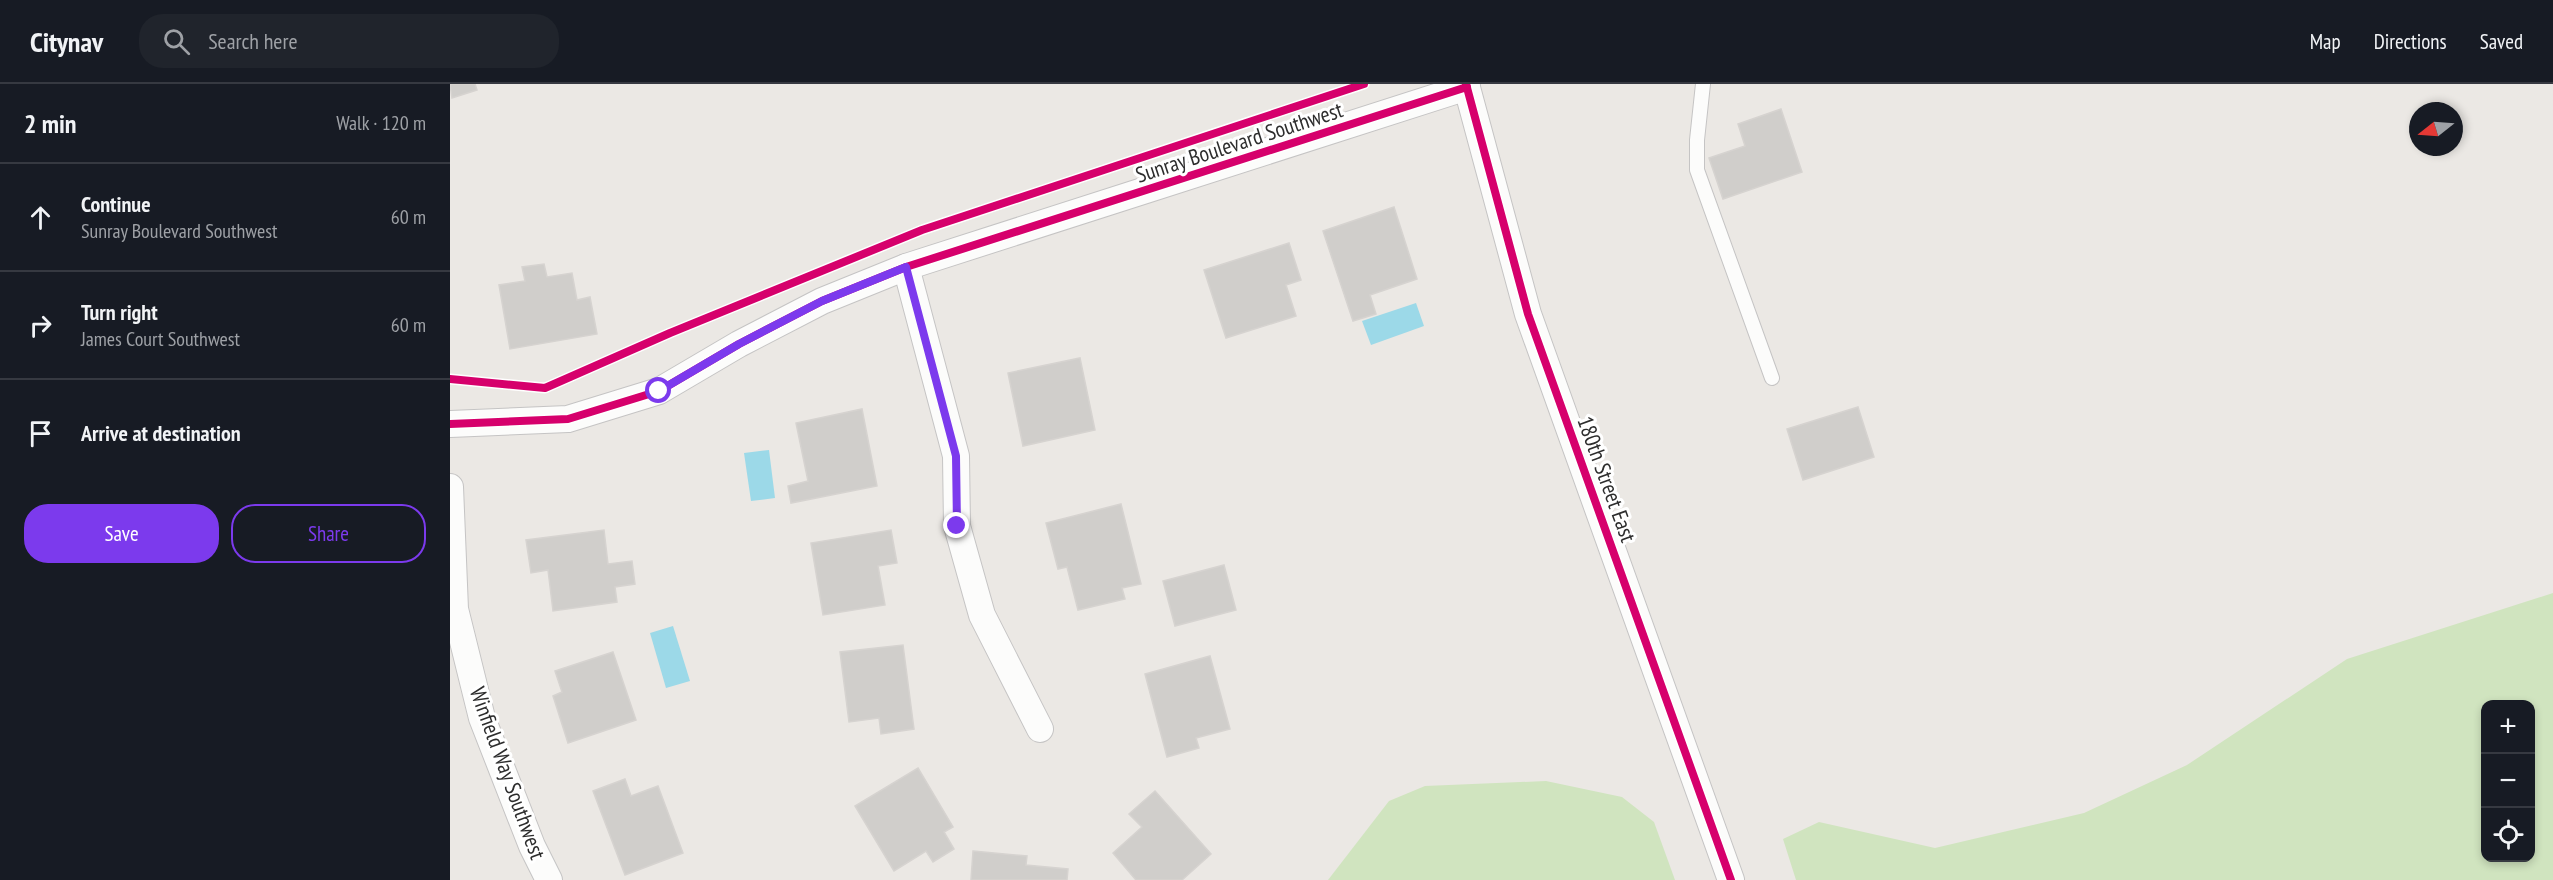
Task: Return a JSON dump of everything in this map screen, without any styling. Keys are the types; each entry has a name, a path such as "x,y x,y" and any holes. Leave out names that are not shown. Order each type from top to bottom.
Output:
{"street":[{"name":"Sunray Boulevard Southwest","path":"450,424 568,419 659,391 739,344 822,301 906,267 1466,85"},
{"name":"180th Street East","path":"1466,85 1528,314 1731,880"},
{"path":"906,267 956,456 957,526 982,615 1040,729"},
{"name":"Winfield Way Southwest","path":"450,487 455,609 482,718 532,846 549,880"}],"lane":[{"path":"1703,84 1697,140 1697,170 1772,378"}],"green space":[{"path":"2553,593 2553,880 1796,880 1783,839 1819,822 1935,848 2084,813 2187,765 2347,659"},
{"path":"1546,781 1622,797 1654,822 1675,880 1328,880 1389,801 1425,786"}],"water":[{"path":"1416,303 1424,326 1371,345 1362,321"},
{"path":"769,450 775,498 751,501 744,453"},
{"path":"673,626 690,681 666,688 650,633"}],"building":[{"path":"450,84 475,84 477,90 452,98"},
{"path":"1781,109 1802,172 1723,199 1709,158 1745,146 1738,124"},
{"path":"1394,207 1417,279 1370,295 1376,314 1353,321 1323,231"},
{"path":"1289,243 1301,280 1286,285 1296,316 1226,338 1204,270"},
{"path":"544,264 547,277 572,273 577,300 590,297 597,334 510,349 499,285 525,281 522,267"},
{"path":"1080,358 1095,430 1023,446 1008,373"},
{"path":"1858,407 1874,457 1803,480 1787,429"},
{"path":"862,409 877,486 791,503 788,486 808,481 796,423"},
{"path":"1121,504 1141,584 1122,588 1125,599 1078,610 1067,567 1058,569 1046,523"},
{"path":"604,530 608,564 632,561 635,584 615,587 617,602 553,611 548,570 531,573 526,540"},
{"path":"891,530 897,563 878,566 885,605 823,615 811,543"},
{"path":"1224,565 1236,610 1175,626 1163,581"},
{"path":"903,645 914,729 881,734 879,718 849,722 840,652"},
{"path":"613,652 636,720 568,743 553,696 562,692 555,671"},
{"path":"1210,656 1230,729 1196,738 1199,748 1167,757 1145,674"},
{"path":"918,768 953,827 944,832 954,849 933,862 926,851 894,871 855,806"},
{"path":"625,779 631,796 658,786 683,853 625,875 593,791"},
{"path":"1155,791 1211,854 1182,880 1136,880 1113,853 1142,827 1129,814"},
{"path":"973,851 1027,856 1026,865 1068,869 1067,880 971,880"}],"cycle path":[{"path":"450,379 545,388 670,333 922,230 1364,84"},
{"path":"1466,84 1528,314 1731,880"},
{"path":"450,424 568,419 659,391 739,344 822,301 906,267 1467,87"}],"route":[{"path":"659,391 739,344 822,301 906,267 956,456 957,526"}]}
